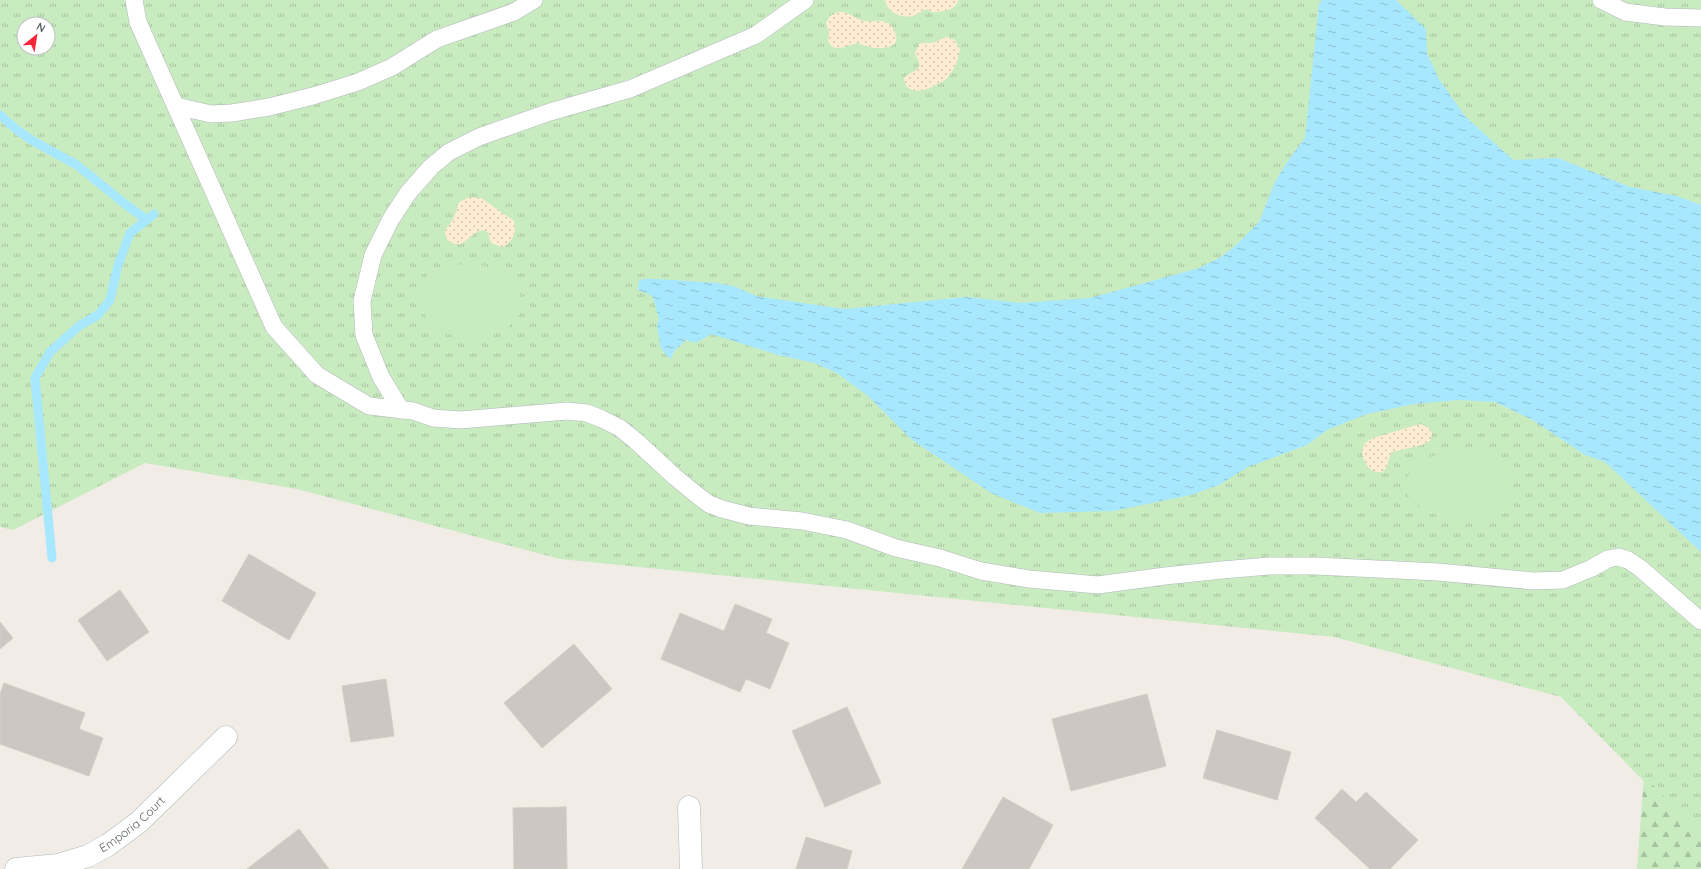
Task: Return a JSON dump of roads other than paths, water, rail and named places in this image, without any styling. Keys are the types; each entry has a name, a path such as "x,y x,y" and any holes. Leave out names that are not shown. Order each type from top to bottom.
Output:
{"street":[{"name":"Emporia Court","path":"16,869 58,865 88,856 108,845 139,822 226,738"},
{"path":"689,807 691,869"}],"lane":[{"path":"134,0 138,22 274,326 317,375 369,406 413,411 433,418 461,420 567,411 587,413 602,418 620,428 692,491 709,504 722,509 749,516 802,521 847,530 896,548 940,558 981,571 1022,578 1098,585 1222,570 1269,566 1316,566 1438,572 1533,581 1563,580 1592,568 1608,559 1618,557 1628,560 1640,568 1701,621"},
{"path":"176,106 211,114 232,113 269,107 313,96 358,82 392,67 437,39 514,12 534,0"},
{"path":"401,410 381,377 364,336 362,301 373,255 391,219 408,193 430,167 449,152 479,137 550,112 630,89 756,35 805,0"},
{"path":"1602,0 1625,12 1665,17 1701,18"}],"water":[{"path":"1322,0 1396,0 1426,29 1427,53 1439,79 1465,116 1513,160 1558,158 1630,187 1677,196 1701,205 1701,552 1605,462 1585,455 1531,419 1495,402 1458,400 1414,404 1367,414 1327,430 1307,445 1248,467 1219,485 1191,495 1113,511 1040,513 991,493 911,439 868,396 837,373 815,363 778,355 711,334 696,343 686,340 674,351 671,359 666,355 660,346 657,326 659,319 653,298 651,295 638,290 639,281 644,279 718,283 736,287 756,296 844,309 967,297 1021,303 1090,298 1199,268 1221,257 1236,245 1259,222 1275,182 1287,162 1305,138 1319,4"}],"waterway":[{"path":"0,115 17,130 33,141 77,165 147,220"},
{"path":"52,558 35,378 50,352 79,326 98,315 110,300 118,265 130,233 154,214"}]}
